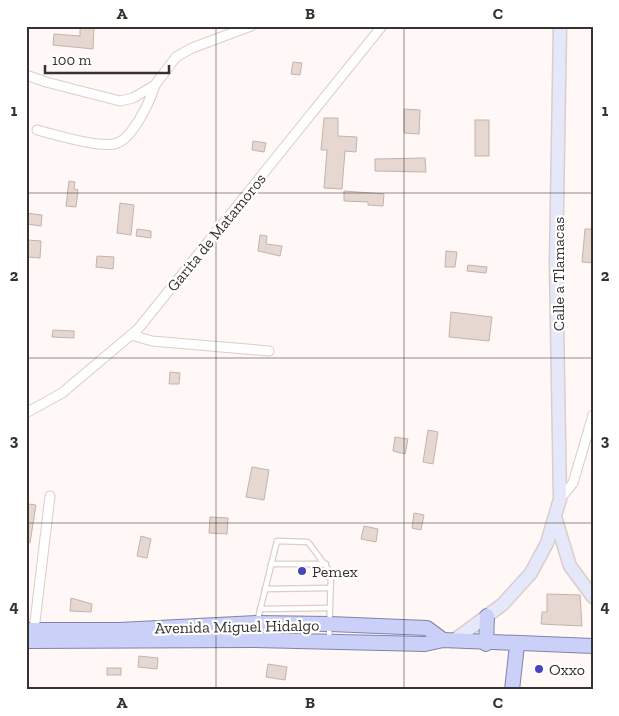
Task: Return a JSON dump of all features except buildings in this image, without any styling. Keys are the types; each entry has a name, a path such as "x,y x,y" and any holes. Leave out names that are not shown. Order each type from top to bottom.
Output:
{"main road":[{"name":"Calle a Tlamacas","path":"448,640 487,616 517,589 530,573 540,558 556,520 560,499 556,263 560,26"},
{"path":"556,520 570,566 593,597"},
{"path":"486,644 487,616"},
{"name":"Avenida Miguel Hidalgo","path":"119,635 257,623 330,624 427,628 448,640"},
{"name":"Avenida Miguel Hidalgo","path":"29,633 425,644 448,640 486,644 593,646"},
{"path":"512,690 517,645"}],"street":[{"path":"26,75 120,101 133,98 152,88 176,57 192,48 251,26"},
{"name":"Garita de Matamoros","path":"26,413 62,393 132,335 382,26"},
{"path":"37,130 83,141 114,144 125,138 136,125 150,101 152,88"},
{"path":"132,335 152,341 269,351"},
{"path":"560,499 574,483 593,415"},
{"path":"29,633 50,496"}],"lane":[{"path":"253,640 277,541 308,542 331,573 329,641"},
{"path":"271,564 326,564"},
{"path":"265,589 330,588"},
{"path":"260,609 329,608"}],"place":[{"name":"Pemex","path":"302,571"},
{"name":"Oxxo","path":"539,669"}]}
